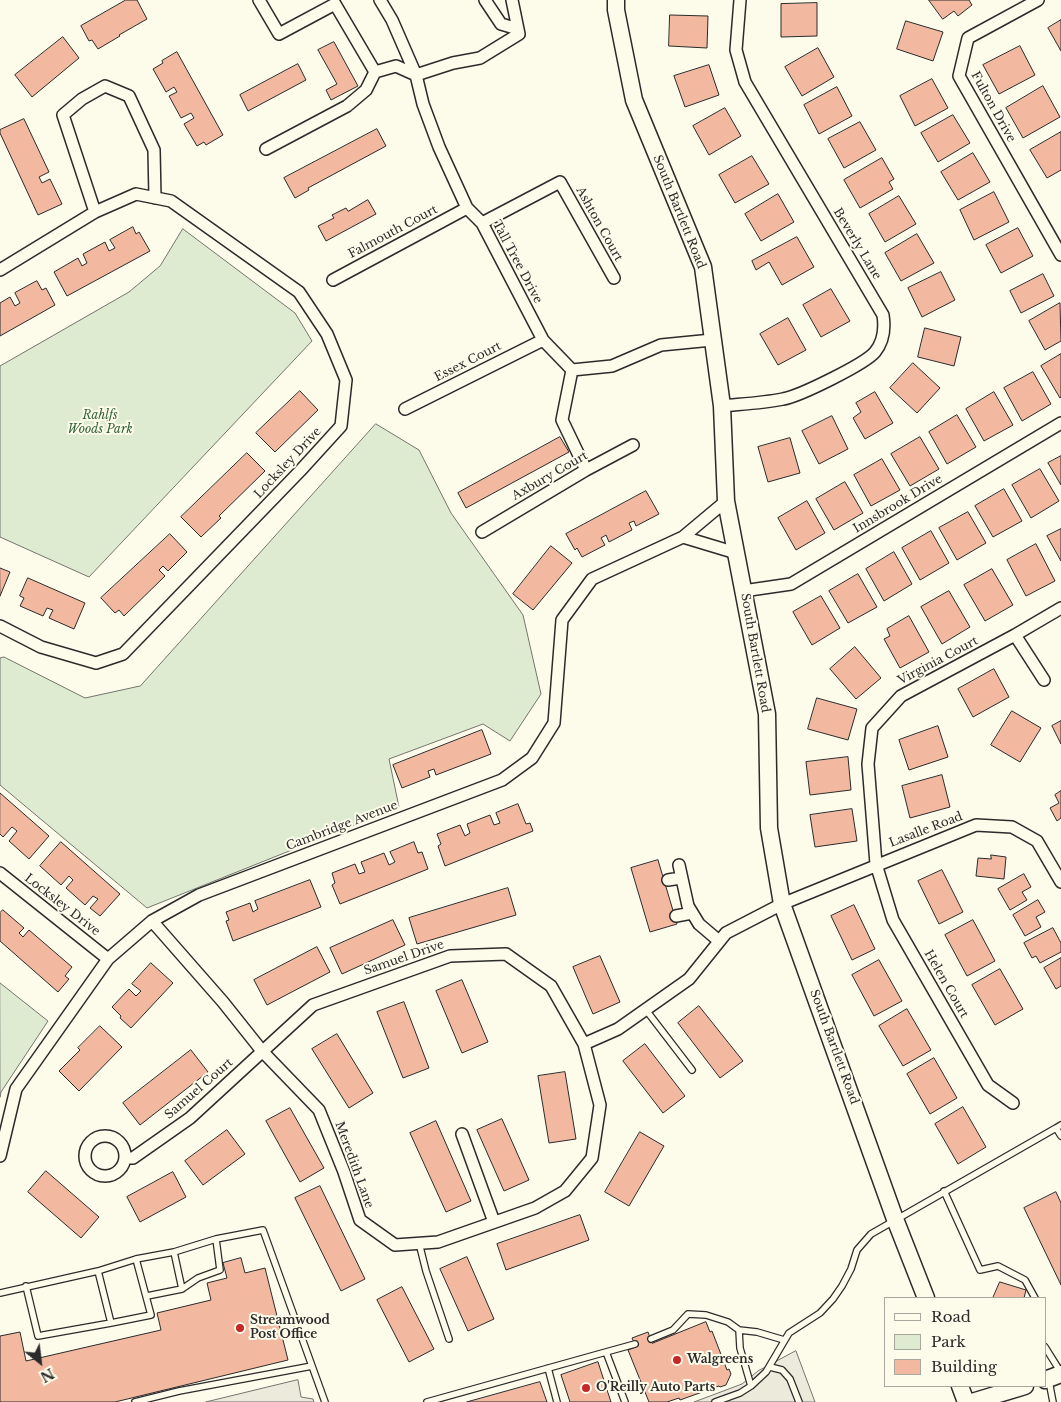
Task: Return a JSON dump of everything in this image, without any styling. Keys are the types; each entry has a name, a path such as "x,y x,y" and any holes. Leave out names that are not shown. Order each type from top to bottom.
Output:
{"main road":[{"name":"South Bartlett Road","path":"616,0 616,10 634,100 703,267 722,406 726,501 767,714 769,828 782,904 926,1297"},
{"path":"960,1387 966,1402"},
{"path":"972,1402 1022,1387"}],"street":[{"path":"259,0 279,34 336,2 375,72"},
{"name":"Tall Tree Drive","path":"380,0 392,20 416,75 423,104 439,147 467,208 482,223 543,340 572,370"},
{"path":"484,0 501,24 518,29"},
{"path":"266,149 347,106 366,90 375,72 396,66 416,75 453,63 480,58 519,34 512,0"},
{"name":"Beverly Lane","path":"722,406 783,399 802,394 875,352 882,341 885,327 883,315 745,82 736,50 740,0"},
{"name":"Fulton Drive","path":"1038,0 968,38 959,76 1061,256"},
{"path":"96,212 63,115 82,99 105,86 129,96 154,150 155,198"},
{"name":"Ashton Court","path":"482,223 560,182 614,278"},
{"name":"Locksley Drive","path":"0,270 96,212 136,194 171,201 299,292 327,334 346,380 341,426 123,654 96,663 42,646 0,626"},
{"name":"Falmouth Court","path":"333,280 467,208"},
{"name":"Essex Court","path":"405,409 543,340"},
{"path":"586,470 562,420 572,370 612,366 660,345 712,340"},
{"name":"Innsbrook Drive","path":"744,591 791,584 1061,423"},
{"name":"Axbury Court","path":"482,532 586,470 633,445"},
{"name":"Cambridge Avenue","path":"0,1156 16,1089 108,959 152,922 198,895 502,780 532,758 554,723 562,620 592,579 683,536 726,501"},
{"path":"683,536 736,553"},
{"name":"Virginia Court","path":"876,864 868,764 872,728 901,696 1061,608"},
{"path":"1015,635 1044,680"},
{"name":"Lasalle Road","path":"782,904 876,864 976,825 1012,827 1037,841 1061,882"},
{"name":"Helen Court","path":"876,864 894,920 988,1085 1014,1103"},
{"path":"678,865 688,906 699,924 719,941"},
{"name":"Locksley Drive","path":"0,873 108,959"},
{"path":"668,880 681,878"},
{"path":"584,1044 618,1029 689,979 726,933 782,904"},
{"path":"676,916 692,913"},
{"name":"Meredith Lane","path":"152,922 223,1002 262,1051 319,1110 344,1172 360,1220 396,1244 438,1242 535,1208 565,1191 592,1158 600,1105 584,1044"},
{"name":"Samuel Drive","path":"262,1051 313,1005 450,956 506,954 551,986 584,1044"},
{"name":"Samuel Court","path":"125,1158 133,1158 190,1118 262,1051"},
{"path":"462,1134 494,1222"}],"lane":[{"path":"646,1010 692,1070"},
{"path":"715,1402 740,1393 751,1386 770,1367 789,1333 820,1313 832,1300 851,1269 857,1250 871,1234 1059,1127 1061,1136"},
{"path":"944,1191 980,1270 998,1266 1025,1280 1034,1297"},
{"path":"0,1294 136,1259 174,1252 216,1239 263,1230 325,1402"},
{"path":"147,1296 182,1289 198,1278 220,1270 216,1239"},
{"path":"419,1243 426,1271 449,1339"},
{"path":"174,1252 182,1289"},
{"path":"26,1286 38,1336 151,1314 136,1259"},
{"path":"98,1270 110,1323"},
{"path":"651,1339 673,1330 688,1314 706,1315 728,1322 739,1330 757,1332 784,1340"},
{"path":"739,1330 740,1348 751,1386"},
{"path":"427,1402 634,1344"},
{"path":"1046,1350 1054,1376 1054,1402"},
{"path":"606,1352 626,1402"},
{"path":"135,1402 179,1391 312,1366"},
{"path":"770,1367 782,1370 790,1379 799,1402"},
{"path":"548,1368 557,1402"}],"green space":[{"name":"Rahlfs Woods Park","path":"183,229 295,313 312,341 89,577 0,537 0,366 129,292 160,266"},
{"path":"376,424 419,450 451,513 523,615 541,694 510,741 483,724 389,759 399,807 147,908 0,785 0,658 4,657 85,698 140,686"},
{"path":"0,983 48,1021 1,1092 0,1097"}],"shaded area":[{"path":"796,1351 815,1402 694,1402 742,1384 758,1371"},
{"path":"298,1380 301,1397 313,1399 314,1402 206,1402"}],"building":[{"path":"126,0 137,0 147,19 98,49 92,40 89,41 81,26"},
{"path":"929,0 969,0 972,5 958,16 954,11 943,19"},
{"path":"817,3 817,36 781,37 781,4"},
{"path":"670,15 708,16 707,48 669,46"},
{"path":"1061,20 1061,51 1048,28"},
{"path":"906,21 943,32 933,61 897,49"},
{"path":"63,37 79,58 32,97 15,75"},
{"path":"334,42 358,86 331,100 326,90 337,84 318,50"},
{"path":"1020,46 1035,75 999,94 983,65"},
{"path":"818,48 834,77 802,96 785,67"},
{"path":"177,52 223,135 206,145 204,142 197,146 184,124 194,118 191,113 181,118 169,96 177,92 174,87 166,92 153,69"},
{"path":"298,64 306,80 248,111 240,95"},
{"path":"709,65 719,95 685,107 674,76"},
{"path":"932,79 948,108 915,126 900,96"},
{"path":"1043,86 1060,117 1023,138 1006,108"},
{"path":"837,87 852,116 819,134 804,105"},
{"path":"725,108 741,136 709,155 693,126"},
{"path":"953,115 970,143 938,162 921,133"},
{"path":"24,119 49,172 39,177 42,183 50,179 62,204 38,215 0,133 0,130"},
{"path":"860,122 876,150 844,168 828,139"},
{"path":"377,129 386,146 308,188 309,190 295,198 284,178"},
{"path":"1061,132 1061,170 1047,178 1030,150"},
{"path":"973,153 990,182 958,200 941,172"},
{"path":"752,156 769,184 735,203 719,175"},
{"path":"882,158 894,179 889,182 893,189 860,208 844,180"},
{"path":"994,192 1009,222 974,240 960,210"},
{"path":"778,194 794,222 761,241 745,214"},
{"path":"899,196 916,224 885,242 869,214"},
{"path":"368,200 376,214 326,241 318,226 334,218 332,215 346,208 348,211"},
{"path":"133,227 136,234 139,232 150,251 67,296 54,272 78,258 82,266 87,263 83,254 105,242 109,251 115,248 110,240"},
{"path":"1018,228 1033,256 1001,273 986,245"},
{"path":"917,234 934,263 901,281 885,253"},
{"path":"797,237 814,267 782,285 769,262 756,270 752,261"},
{"path":"941,272 955,300 922,317 908,288"},
{"path":"1043,274 1054,296 1021,313 1010,291"},
{"path":"37,281 42,290 46,288 55,305 0,336 0,303 10,297 15,306 20,303 15,293"},
{"path":"831,289 850,321 821,337 803,305"},
{"path":"1060,303 1061,341 1045,350 1029,321"},
{"path":"788,318 806,350 778,365 760,334"},
{"path":"925,328 961,337 954,366 918,357"},
{"path":"1061,354 1061,397 1060,398 1041,366"},
{"path":"913,363 940,388 917,413 890,388"},
{"path":"1033,372 1051,404 1022,421 1004,388"},
{"path":"300,391 318,410 275,452 256,433"},
{"path":"875,392 893,423 865,439 853,418 861,412 856,403"},
{"path":"994,392 1013,425 984,441 966,409"},
{"path":"957,415 976,447 947,464 929,432"},
{"path":"832,416 848,449 819,464 802,431"},
{"path":"560,437 569,452 466,508 458,493"},
{"path":"920,437 939,469 910,486 891,454"},
{"path":"790,438 800,473 768,482 758,447"},
{"path":"247,453 265,471 219,516 221,518 201,537 181,517"},
{"path":"1061,456 1061,485 1048,463"},
{"path":"882,459 900,490 871,506 854,475"},
{"path":"1040,469 1059,501 1031,518 1012,485"},
{"path":"845,482 863,513 834,530 816,499"},
{"path":"1004,489 1022,521 993,537 975,506"},
{"path":"646,491 659,514 636,526 634,521 629,523 632,530 609,542 606,535 601,538 605,545 582,557 577,548 575,550 566,534"},
{"path":"807,501 825,533 796,550 778,518"},
{"path":"968,512 986,543 957,560 939,528"},
{"path":"1061,529 1061,561 1047,536"},
{"path":"931,531 949,563 920,580 902,548"},
{"path":"170,534 187,552 168,571 163,566 159,570 165,576 124,616 119,610 115,613 101,598"},
{"path":"1036,544 1055,581 1026,596 1007,560"},
{"path":"551,546 572,563 533,610 513,594"},
{"path":"894,552 912,584 884,601 866,569"},
{"path":"0,568 10,572 0,596"},
{"path":"992,569 1013,605 985,621 964,585"},
{"path":"858,574 877,607 848,623 829,591"},
{"path":"28,578 85,603 74,629 49,618 53,610 47,608 43,616 20,606 24,598 20,596"},
{"path":"949,591 970,627 942,644 921,607"},
{"path":"821,596 840,628 812,645 793,612"},
{"path":"909,616 929,652 900,668 884,639 890,636 887,629"},
{"path":"855,647 881,678 856,699 830,669"},
{"path":"994,669 1009,697 973,717 958,689"},
{"path":"817,698 857,709 848,740 808,729"},
{"path":"1012,711 1041,728 1020,762 991,745"},
{"path":"1061,721 1061,744 1052,726"},
{"path":"938,726 948,757 909,770 899,740"},
{"path":"482,730 491,754 436,775 434,769 428,771 430,777 402,788 393,765"},
{"path":"848,757 851,790 810,795 806,762"},
{"path":"942,775 950,807 910,818 902,786"},
{"path":"1061,791 1061,818 1057,821 1050,808 1059,803 1055,795"},
{"path":"0,793 49,836 29,859 9,841 17,831 12,827 3,837 0,834"},
{"path":"518,804 526,824 530,823 533,831 445,866 438,846 441,844 437,834 460,825 465,836 470,833 467,824 490,815 494,825 500,823 496,813"},
{"path":"852,809 857,841 815,847 810,815"},
{"path":"61,842 120,894 100,916 90,908 98,899 93,896 85,905 66,888 73,880 69,876 61,885 40,866"},
{"path":"414,842 418,853 422,852 428,869 340,904 332,885 335,883 332,873 355,864 359,874 365,872 361,862 384,853 389,865 395,862 390,852"},
{"path":"991,855 1006,857 1004,879 976,876 978,858 991,859"},
{"path":"658,860 677,924 650,932 631,868"},
{"path":"942,870 963,912 939,924 918,881"},
{"path":"1024,874 1031,887 1022,892 1027,900 1010,910 998,889"},
{"path":"310,880 321,907 233,941 226,921 229,920 226,912 250,903 253,912 258,909 255,901"},
{"path":"508,888 516,915 417,944 409,918"},
{"path":"1038,900 1045,912 1036,917 1041,927 1025,936 1013,915"},
{"path":"854,905 875,949 852,960 831,916"},
{"path":"3,910 24,928 19,933 23,937 29,930 72,967 65,976 69,979 58,992 0,941 0,913"},
{"path":"393,920 405,945 342,974 330,948"},
{"path":"973,920 995,961 967,976 945,935"},
{"path":"1053,928 1061,943 1061,952 1040,963 1036,956 1032,958 1024,943"},
{"path":"317,947 330,972 267,1005 254,980"},
{"path":"600,956 620,1002 593,1014 573,967"},
{"path":"1061,958 1061,986 1056,989 1044,968"},
{"path":"879,960 902,1001 874,1016 852,975"},
{"path":"151,963 173,983 131,1028 112,1007 129,989 136,996 141,991 132,984"},
{"path":"1000,969 1023,1009 995,1025 972,985"},
{"path":"462,980 488,1042 462,1053 436,991"},
{"path":"404,1002 429,1068 403,1078 377,1012"},
{"path":"699,1006 743,1061 720,1078 678,1023"},
{"path":"907,1009 931,1050 903,1066 879,1026"},
{"path":"100,1026 122,1047 79,1091 59,1071"},
{"path":"337,1034 373,1093 349,1108 312,1049"},
{"path":"645,1044 685,1096 663,1113 623,1061"},
{"path":"191,1050 208,1072 140,1125 123,1103"},
{"path":"934,1058 957,1098 930,1114 907,1074"},
{"path":"565,1072 576,1139 549,1143 538,1076"},
{"path":"963,1107 986,1147 958,1164 935,1124"},
{"path":"290,1108 324,1168 300,1182 266,1121"},
{"path":"502,1119 529,1180 504,1191 477,1130"},
{"path":"436,1121 471,1201 446,1212 410,1133"},
{"path":"227,1130 245,1154 203,1185 185,1161"},
{"path":"640,1132 664,1146 629,1206 605,1192"},
{"path":"46,1171 99,1217 81,1238 28,1192"},
{"path":"173,1172 186,1197 140,1222 127,1197"},
{"path":"320,1186 365,1279 341,1291 295,1198"},
{"path":"1056,1192 1061,1203 1061,1285 1024,1208"},
{"path":"580,1215 589,1240 506,1270 497,1244"},
{"path":"467,1257 494,1319 468,1331 440,1269"},
{"path":"241,1258 245,1273 265,1268 288,1360 115,1402 0,1402 0,1336 20,1332 26,1361 161,1330 157,1313 211,1300 207,1283 227,1278 223,1263"},
{"path":"1000,1282 1026,1290 1024,1297 993,1297"},
{"path":"402,1287 434,1349 409,1362 377,1300"},
{"name":"Walgreens","path":"706,1322 710,1332 712,1331 727,1370 729,1369 731,1374 726,1385 680,1400 679,1398 667,1402 649,1402 628,1350 636,1347 632,1338 648,1332 652,1343"},
{"name":"O'Reilly Auto Parts","path":"598,1362 611,1402 570,1402 561,1375"},
{"path":"540,1382 547,1402 467,1402"}],"place":[{"name":"Streamwood Post Office","path":"240,1328"},
{"name":"Walgreens","path":"677,1360"},
{"name":"O'Reilly Auto Parts","path":"586,1388"}]}
